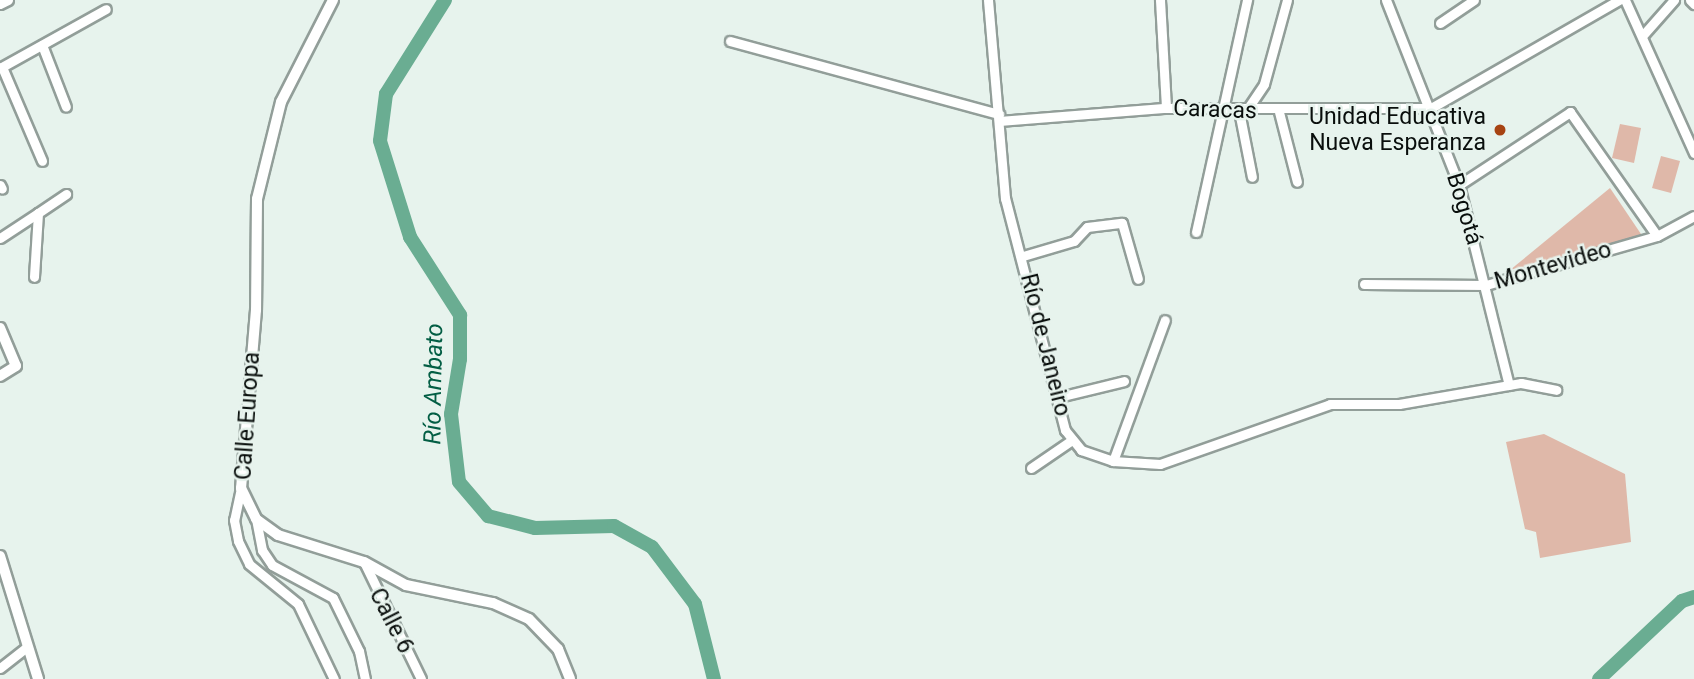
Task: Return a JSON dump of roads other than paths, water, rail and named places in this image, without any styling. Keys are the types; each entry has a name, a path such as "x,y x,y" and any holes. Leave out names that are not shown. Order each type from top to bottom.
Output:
{"street":[{"path":"0,4 8,0"},
{"name":"Calle Europa","path":"256,520 241,488 256,310 257,199 281,102 333,0"},
{"name":"Río de Janeiro","path":"988,0 1005,198 1072,440 1113,461 1142,466 1167,462 1330,404 1399,404 1509,385 1556,390"},
{"path":"1160,0 1166,108"},
{"path":"1196,232 1226,111 1247,0"},
{"path":"1252,177 1242,111 1264,84 1287,0"},
{"name":"Bogotá","path":"1386,0 1431,108 1459,185 1509,385"},
{"path":"1440,23 1474,0"},
{"path":"1431,108 1619,0"},
{"path":"1625,0 1694,153"},
{"path":"1643,35 1674,0"},
{"path":"42,161 1,68 106,9"},
{"name":"Caracas","path":"730,41 999,118 1166,108 1279,112 1431,108"},
{"path":"42,45 66,107"},
{"path":"1459,185 1570,111 1657,236"},
{"path":"1279,112 1297,183"},
{"path":"0,238 66,194"},
{"path":"34,277 38,214"},
{"name":"Montevideo","path":"1364,284 1486,285 1657,236 1694,216"},
{"path":"1023,256 1074,241 1087,227 1122,223 1138,279"},
{"path":"1113,461 1165,320"},
{"path":"0,328 16,366 0,376"},
{"path":"1059,397 1124,381"},
{"path":"1031,468 1072,440"},
{"path":"241,488 234,520 238,541 249,564 298,604 334,679"},
{"path":"256,520 301,545 364,562 406,585 493,603 529,619 558,649 570,679"},
{"path":"256,520 262,550 272,565 333,598 359,651 365,679"},
{"path":"0,556 2,572 38,679"},
{"name":"Calle 6","path":"364,562 421,679"},
{"path":"0,668 27,647"}],"waterway":[{"name":"Río Ambato","path":"445,0 386,94 380,141 410,237 460,315 460,359 451,414 459,482 488,516 535,528 614,526 652,547 695,604 714,679"},
{"name":"Río Ambato","path":"1599,679 1682,601 1694,597"}],"place":[{"name":"Unidad Educativa Nueva Esperanza","path":"1500,130"}]}
